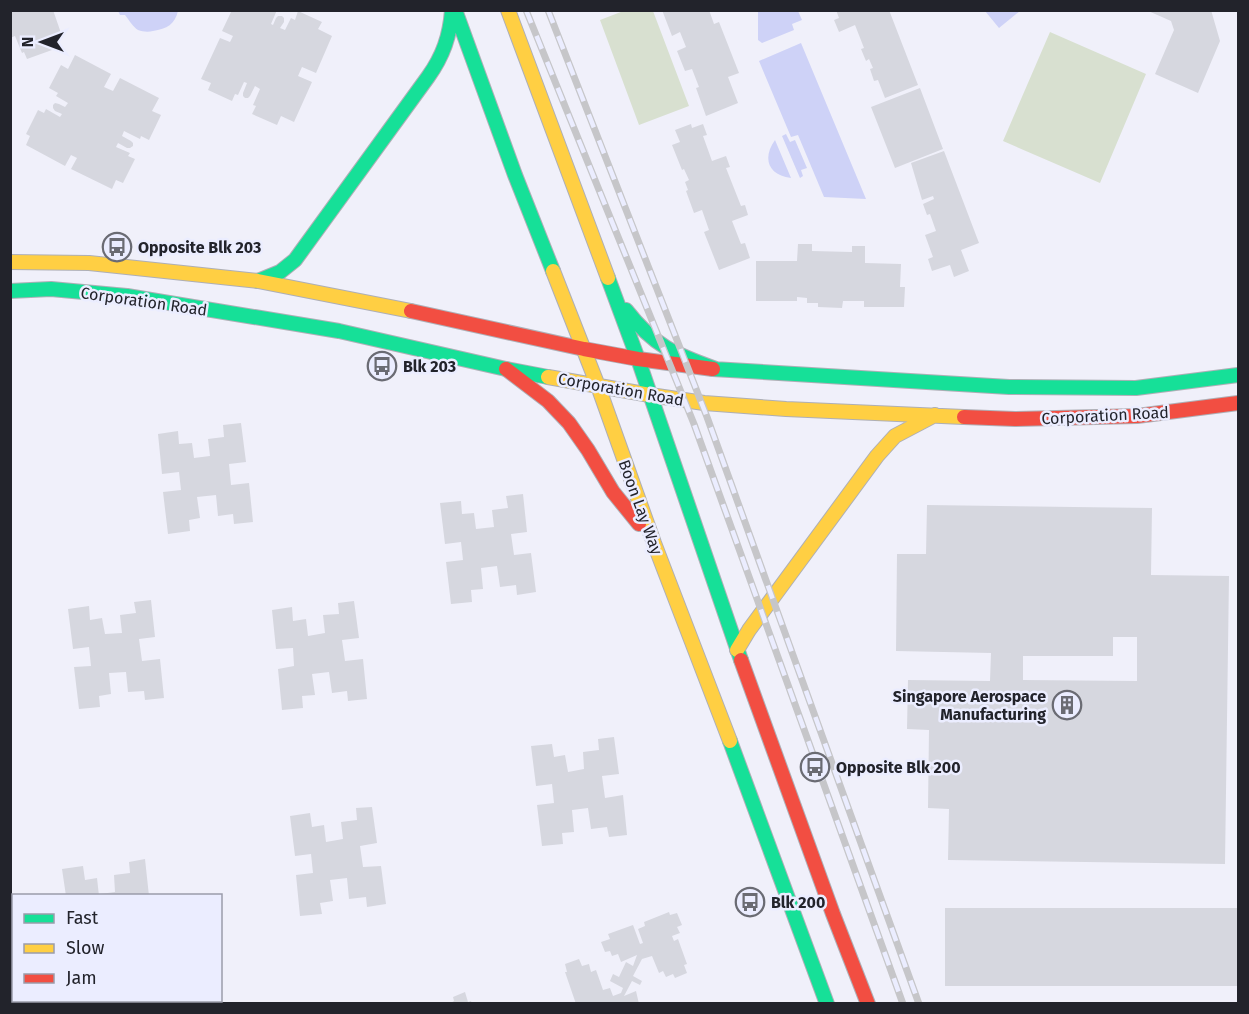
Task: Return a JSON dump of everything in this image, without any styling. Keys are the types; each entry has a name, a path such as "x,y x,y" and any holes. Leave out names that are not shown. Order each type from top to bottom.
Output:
{"main road":[{"path":"258,281 280,272 296,260 441,59 450,33 453,10"},
{"name":"Boon Lay Way","path":"453,10 598,386 654,543 724,724 827,1004"},
{"path":"508,10 638,359 737,650 868,1004"},
{"name":"Corporation Road","path":"10,262 89,263 258,281 386,305 584,349 716,369 1009,387 1136,388 1239,375"},
{"name":"Corporation Road","path":"10,291 51,289 127,296 339,331 506,369 704,403 786,410 1015,419 1137,416 1239,403"},
{"path":"612,290 637,325 657,343 678,355 716,369"},
{"path":"506,369 549,401 570,423 612,492 654,543"},
{"path":"737,650 748,630 877,456 895,436 934,416"}],"green space":[{"path":"626,10 653,11 689,106 639,125 600,20"},
{"path":"1050,32 1146,74 1100,183 1003,141"}],"water":[{"path":"118,11 178,11 170,25 148,32 138,30 125,15 120,15"},
{"path":"758,11 798,11 802,20 792,24 794,30 762,43 758,40"},
{"path":"985,11 1020,11 999,28"},
{"path":"801,43 866,199 824,197 798,135 791,137 759,61"},
{"path":"786,134 790,142 795,140 807,168 801,170 803,176 800,178 782,136"},
{"path":"775,140 791,178 777,173 770,165 769,153"}],"building":[{"path":"10,10 53,10 62,36 49,41 52,50 27,59 15,36 10,38"},
{"path":"232,10 277,10 271,24 273,25 278,16 282,16 284,22 280,28 285,30 291,18 295,20 298,11 322,22 318,29 332,36 316,73 302,67 298,76 312,82 294,122 281,116 277,125 252,114 260,89 255,86 250,96 245,98 243,93 247,83 244,82 238,95 235,94 232,101 208,90 211,83 201,79 220,38 230,42 233,36 222,31"},
{"path":"662,10 709,10 714,24 719,22 739,73 728,77 738,103 706,116 692,69 685,71 677,51 686,47 680,32 672,36"},
{"path":"836,10 889,10 918,85 885,98 878,80 874,81 870,69 873,68 869,59 866,61 861,49 864,48 855,25 839,32 834,20 839,18"},
{"path":"1146,10 1211,10 1220,41 1198,93 1155,74 1174,30 1171,21"},
{"path":"75,55 111,74 104,87 113,91 120,78 159,98 152,111 161,115 149,140 141,136 140,139 124,131 122,136 131,141 133,146 127,148 118,143 116,147 130,153 128,156 135,159 123,183 116,180 112,189 71,169 77,158 71,155 65,166 26,145 30,136 26,134 38,110 44,113 46,109 60,117 62,114 55,111 53,105 55,103 65,107 68,103 56,96 58,93 49,88 61,65 68,69"},
{"path":"920,88 943,149 895,168 871,107"},
{"path":"691,124 692,128 703,124 707,135 703,136 712,161 726,156 730,167 726,168 741,206 745,205 748,215 732,221 741,244 745,243 750,258 719,270 704,232 709,230 702,210 694,213 686,191 688,190 685,182 689,180 684,169 682,170 672,145 680,142 675,130"},
{"path":"944,151 979,243 961,250 969,271 954,277 950,265 932,271 928,259 933,257 925,235 936,231 930,214 927,215 923,204 934,199 933,196 922,200 911,163"},
{"path":"798,244 812,244 812,251 852,252 852,246 865,246 865,263 901,264 900,287 905,287 904,307 864,307 864,301 843,301 842,308 818,307 818,303 807,303 807,298 797,297 797,301 756,301 756,261 797,261"},
{"path":"241,423 246,462 229,464 231,485 249,483 253,522 234,524 233,514 218,516 216,495 197,497 200,518 189,520 190,531 168,534 163,492 181,490 179,472 162,474 158,434 178,431 179,444 192,443 194,458 210,456 208,439 224,437 223,425"},
{"path":"523,494 527,532 511,534 514,555 531,553 536,592 517,595 516,585 500,587 497,566 481,568 483,589 471,590 472,602 451,604 446,562 463,560 461,542 445,544 440,503 461,501 462,514 474,513 476,529 494,527 492,510 508,508 506,496"},
{"name":"Singapore Aerospace Manufacturing","path":"927,505 1152,508 1151,575 1229,576 1225,864 948,860 949,809 928,808 929,730 907,729 908,680 990,681 991,653 896,651 897,554 926,554","holes":["1113,637 1137,637 1137,681 1023,680 1023,656 1113,656"]},
{"path":"151,600 155,637 139,639 142,661 160,659 164,698 145,700 144,691 128,692 126,672 109,673 111,694 99,696 100,707 79,709 74,667 91,666 89,647 73,649 68,609 89,606 90,620 102,618 105,634 122,633 120,615 136,613 134,602"},
{"path":"354,601 359,638 342,640 345,661 363,659 367,699 348,701 347,691 332,693 329,672 312,674 315,695 302,696 303,708 282,710 278,669 294,666 293,648 276,649 272,610 292,607 293,621 306,619 308,636 325,633 323,615 339,614 338,603"},
{"path":"614,737 619,774 602,776 605,798 623,795 627,835 609,837 607,827 591,829 588,808 572,810 574,832 562,833 563,844 542,846 537,805 554,803 552,784 536,786 531,746 552,744 554,757 565,755 568,772 584,769 583,752 599,750 598,739"},
{"path":"372,807 377,843 360,846 363,867 381,866 386,904 367,907 366,897 349,899 347,878 330,880 333,901 320,903 322,914 300,916 296,875 313,873 311,854 295,856 290,816 310,813 312,827 324,825 326,842 343,839 341,822 357,820 356,808"},
{"path":"145,859 149,894 100,894 115,892 114,875 130,873 129,862"},
{"path":"83,866 85,880 97,878 99,894 66,894 62,869"},
{"path":"945,908 1238,908 1238,986 945,986"},
{"path":"669,912 670,915 677,913 682,925 677,927 680,933 672,936 674,941 678,939 687,964 684,965 687,973 675,978 673,974 666,977 663,971 659,973 652,956 642,959 633,976 642,981 640,985 632,981 624,996 636,991 639,1004 576,1004 565,972 567,972 565,964 579,959 582,966 589,964 591,972 596,970 603,990 610,988 613,996 621,993 623,988 610,981 613,974 619,977 626,962 633,966 637,955 621,962 618,954 612,956 610,951 605,952 601,942 610,939 608,934 633,925 640,944 643,943 638,929 645,926 644,922"},
{"path":"465,992 468,1002 471,1001 472,1004 449,1004 454,1001 453,997"},
{"path":"146,1002 188,1002 188,1004 146,1004"}],"railway":[{"path":"526,10 694,424 903,1004"},
{"path":"548,10 707,417 919,1004"}],"traffic: fast":[{"path":"258,281 280,272 295,260 428,77 445,45 452,10"},
{"path":"455,10 515,175 553,271"},
{"path":"608,278 741,660"},
{"path":"10,291 51,289 127,296 339,331 548,377"},
{"path":"626,310 656,341 688,359 716,369"},
{"path":"713,369 1009,387 1136,388 1238,375"},
{"path":"730,741 827,1004"}],"traffic: slow":[{"path":"508,10 608,278"},
{"path":"10,262 89,263 258,281 411,311"},
{"path":"553,271 730,741"},
{"path":"548,377 704,403 964,417"},
{"path":"737,650 749,630 877,456 895,436 935,415"}],"traffic: jam":[{"path":"411,311 584,349 713,369"},
{"path":"506,369 548,401 569,423 613,492 639,524"},
{"path":"964,417 1015,419 1137,416 1238,403"},
{"path":"741,660 868,1004"}],"place":[{"name":"Opposite Blk 203","path":"117,247"},
{"name":"Blk 203","path":"382,366"},
{"name":"Singapore Aerospace Manufacturing","path":"1067,705"},
{"name":"Opposite Blk 200","path":"815,767"},
{"name":"Blk 200","path":"750,902"}]}
